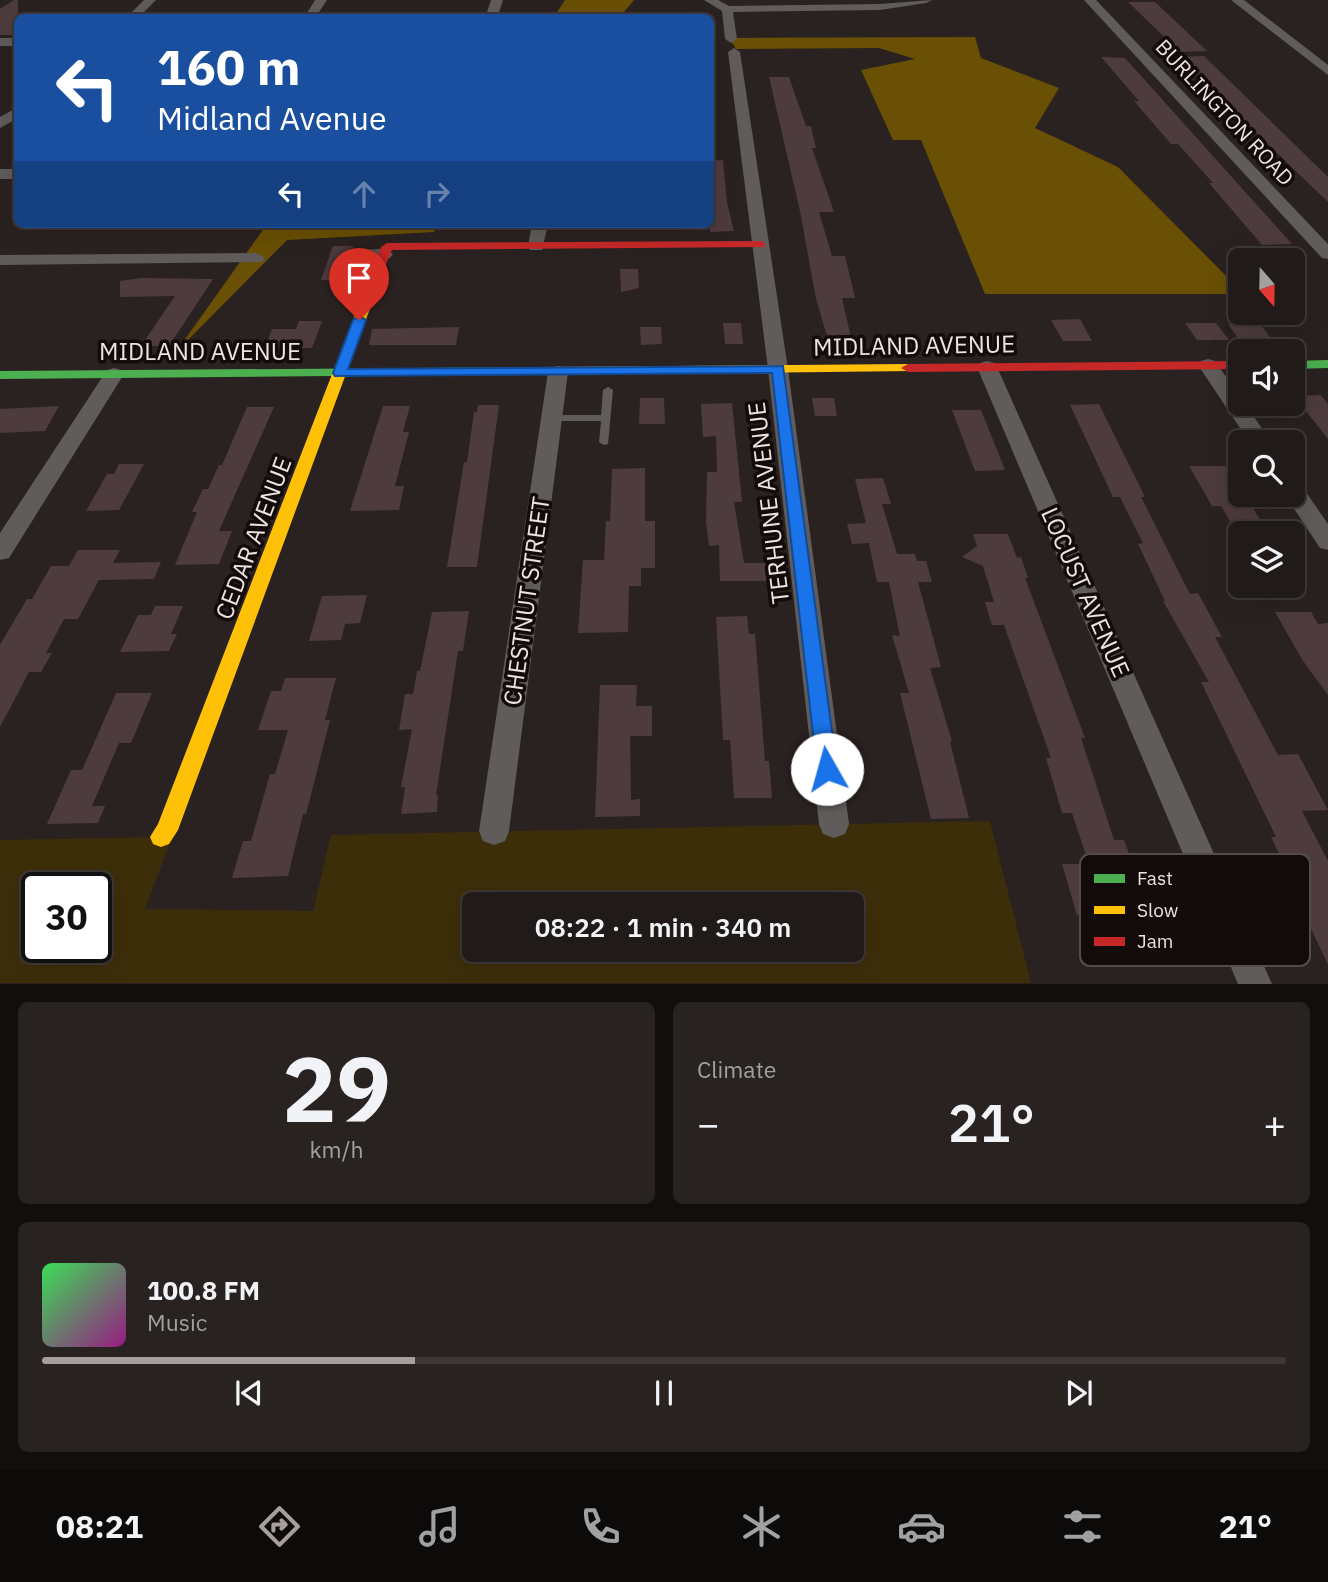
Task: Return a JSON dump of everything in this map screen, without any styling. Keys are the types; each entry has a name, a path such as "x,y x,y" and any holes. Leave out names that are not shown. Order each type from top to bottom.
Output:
{"street":[{"path":"135,14 150,0"},
{"path":"710,0 727,9 880,7 926,0"},
{"name":"BURLINGTON ROAD","path":"1090,0 1325,247"},
{"path":"1237,0 1328,71"},
{"name":"TERHUNE AVENUE","path":"727,9 778,369 834,824"},
{"path":"536,246 539,228"},
{"path":"353,255 384,254 387,247 761,245"},
{"name":"CEDAR AVENUE","path":"162,837 167,830 384,254"},
{"path":"0,260 256,258"},
{"path":"1305,365 1328,364"},
{"path":"1208,365 1252,430"},
{"name":"MIDLAND AVENUE","path":"0,375 1228,365"},
{"name":"LOCUST AVENUE","path":"987,367 1200,854"},
{"name":"CHESTNUT STREET","path":"494,831 558,372"},
{"path":"0,552 114,374"},
{"path":"1304,507 1328,542"},
{"name":"LOCUST AVENUE","path":"1247,966 1255,984"}],"lane":[{"path":"604,442 608,390"},
{"path":"551,418 606,418"}],"shaded area":[{"path":"565,0 634,0 622,14 556,14"},
{"path":"975,37 981,58 1059,88 1035,128 1118,167 1228,278 1228,294 985,294 921,140 893,140 861,70 915,59 879,48 736,49 729,38"},
{"path":"264,228 432,228 435,232 287,240 176,352"},
{"path":"990,821 1031,983 0,983 0,840 172,837 145,909 313,911 331,835"}],"building":[{"path":"18,0 18,14 14,14 14,35 0,35 0,9"},
{"path":"1128,2 1155,2 1207,51 1180,52"},
{"path":"1204,56 1328,177 1328,202 1177,57"},
{"path":"1101,57 1125,58 1292,244 1262,245 1209,183 1213,183 1178,144 1171,144 1134,101 1139,101"},
{"path":"769,77 789,77 806,126 811,126 816,148 812,148 834,212 819,212 832,256 845,256 855,298 842,298 852,342 829,343 816,299 800,211"},
{"path":"723,160 727,203 734,231 710,232 710,228 714,228 714,161"},
{"path":"333,246 355,246 342,254 350,261 343,281 321,280"},
{"path":"620,269 638,269 639,288 621,292"},
{"path":"141,278 213,279 169,346 141,346 175,296 120,297 120,281"},
{"path":"1080,319 1092,341 1063,341 1051,320"},
{"path":"299,321 322,321 312,348 265,347 272,329 296,329"},
{"path":"723,323 741,323 743,344 725,344"},
{"path":"1185,323 1216,323 1228,339 1228,340 1197,340"},
{"path":"1229,326 1262,326 1271,339 1239,339"},
{"path":"459,327 456,345 369,345 372,329"},
{"path":"640,327 661,327 662,344 641,345"},
{"path":"1321,395 1328,404 1328,439 1305,410 1305,396"},
{"path":"640,398 664,398 665,424 639,424"},
{"path":"812,398 834,398 837,416 815,416"},
{"path":"732,403 742,502 734,502 744,563 769,563 770,581 720,581 719,545 709,546 706,522 707,472 717,472 716,436 703,437 701,404"},
{"path":"1099,404 1145,497 1141,497 1190,594 1198,593 1222,637 1215,637 1278,755 1298,754 1328,810 1302,811 1328,861 1328,965 1310,926 1310,854 1279,854 1271,837 1276,837 1201,682 1209,682 1163,601 1138,544 1143,543 1120,497 1113,497 1070,405"},
{"path":"478,405 499,405 477,567 447,567 464,462 467,462 474,412 477,412"},
{"path":"59,406 45,431 0,433 0,409"},
{"path":"383,406 410,406 403,432 409,432 395,486 404,486 399,510 350,511"},
{"path":"247,407 274,407 219,531 232,531 219,564 175,565 197,512 192,512 203,489 208,489 219,465 222,465"},
{"path":"952,410 981,410 1005,470 975,471"},
{"path":"119,464 144,464 119,510 86,511 107,474 114,474"},
{"path":"1189,466 1227,466 1228,507 1252,507 1261,521 1230,521 1221,506 1212,506"},
{"path":"645,468 645,521 655,521 655,568 641,568 641,586 629,586 628,632 578,633 583,560 604,560 606,521 610,521 612,469"},
{"path":"883,478 891,504 882,504 897,554 915,554 917,561 926,561 932,582 918,582 941,667 930,668 952,741 950,742 969,818 931,819 900,693 909,693 892,635 900,636 889,582 877,582 869,543 852,544 847,524 866,523 855,479"},
{"path":"973,534 1008,534 1017,558 1021,557 1028,578 1025,578 1085,738 1081,738 1114,840 1124,840 1129,854 1086,854 1072,813 1062,813 1046,758 1051,758 1004,625 992,625 985,602 994,602 983,566 962,557 977,546"},
{"path":"78,550 120,550 113,563 161,562 154,579 99,580 78,619 64,619 46,653 52,653 41,672 29,672 0,727 0,645 27,599 32,599 51,566 69,566"},
{"path":"367,595 360,623 345,624 341,640 309,641 322,596"},
{"path":"155,606 183,606 171,634 177,634 169,651 120,652 138,615 151,615"},
{"path":"469,611 463,651 458,651 436,795 437,812 401,814 405,787 401,787 412,729 399,730 405,694 413,694 417,671 420,671 432,612"},
{"path":"1275,612 1311,612 1318,624 1328,623 1328,695 1303,661"},
{"path":"747,616 749,634 755,634 765,761 769,761 772,798 734,798 730,740 723,740 716,617"},
{"path":"285,678 336,678 325,720 330,720 306,814 303,814 288,876 232,878 243,841 251,841 270,774 275,774 288,730 258,730 271,691 281,691"},
{"path":"600,685 637,685 636,706 652,706 652,736 630,736 631,800 640,799 640,816 595,817"},
{"path":"116,693 152,693 131,743 119,743 92,806 105,806 98,823 47,824 71,770 82,770"},
{"path":"1062,864 1080,864 1080,915 1077,915"}],"traffic: fast":[{"path":"1305,365 1328,364"},
{"path":"0,375 545,371"}],"traffic: slow":[{"path":"161,837 167,830 376,276"},
{"path":"545,371 908,368"}],"traffic: jam":[{"path":"376,276 387,247 761,245"},
{"path":"908,368 1228,365"}],"route":[{"path":"359,320 340,373 778,369 827,769"}]}
